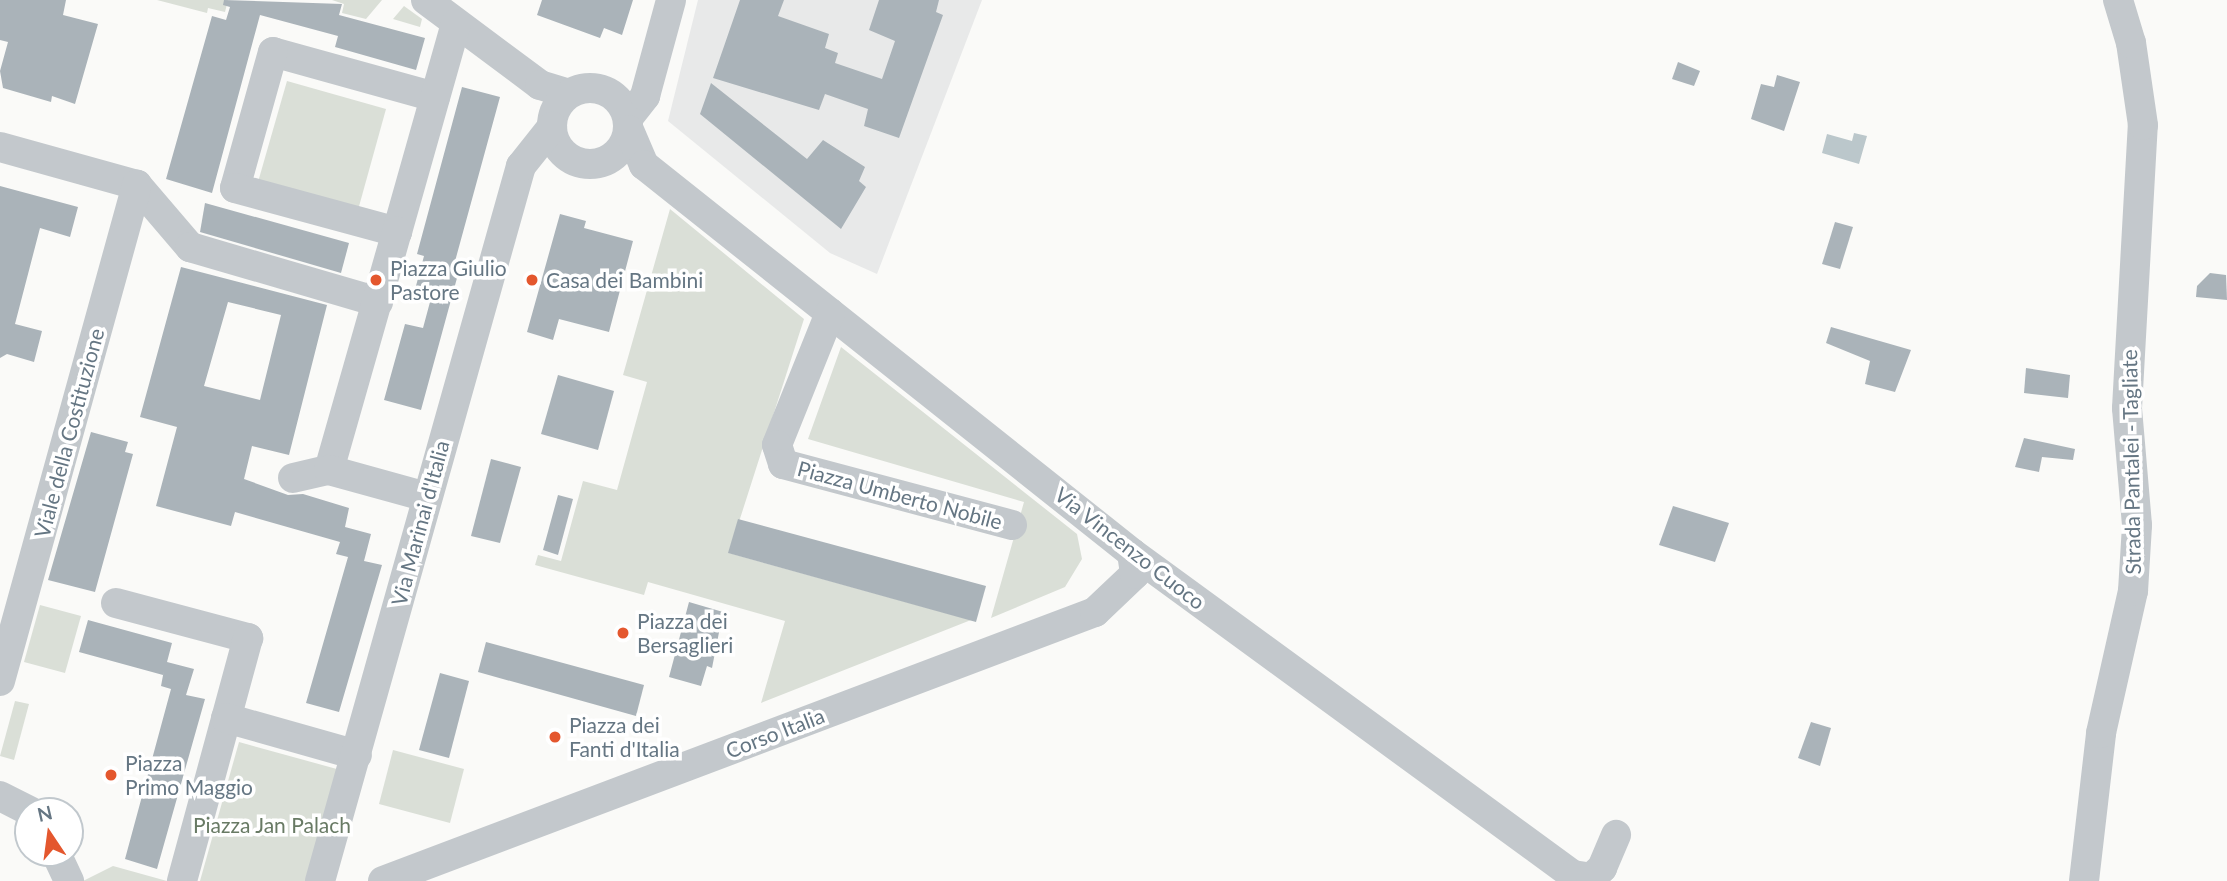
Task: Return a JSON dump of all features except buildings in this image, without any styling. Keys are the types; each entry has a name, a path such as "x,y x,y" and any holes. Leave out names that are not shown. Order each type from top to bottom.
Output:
{"street":[{"path":"426,0 540,85 558,112"},
{"path":"521,166 554,157 584,164 609,159 619,152 628,124 645,96 671,0"},
{"name":"Strada Pantalei - Tagliate","path":"2084,881 2092,783 2133,591 2137,525 2127,408 2143,125 2131,43 2118,0"},
{"path":"329,470 456,24"},
{"path":"397,232 235,188 242,161 273,52 435,97"},
{"path":"572,160 555,140 558,112 581,89 606,91 616,97 628,124"},
{"name":"Via Marinai d'Italia","path":"320,881 521,166 558,112"},
{"name":"Via Vincenzo Cuoco","path":"628,124 644,165"},
{"path":"0,147 136,185 190,247 377,302"},
{"name":"Via Vincenzo Cuoco","path":"609,159 644,165 1132,553 1573,875 1591,878 1602,868 1616,835"},
{"name":"Viale della Costituzione","path":"0,681 136,185"},
{"name":"Piazza Umberto Nobile","path":"830,313 777,445 783,464 1012,525"},
{"path":"293,478 329,470 427,497"},
{"name":"Corso Italia","path":"383,881 1095,612 1135,574 1132,553"},
{"path":"116,603 248,638 182,881"},
{"path":"226,718 357,755"}],"shaded area":[{"path":"698,0 982,0 877,274 830,253 668,121"},
{"path":"1854,133 1867,136 1859,164 1822,153 1827,134 1852,141"}],"green space":[{"path":"157,0 228,0 225,12 208,8 207,13"},
{"path":"332,0 382,0 366,19 342,13 344,4"},
{"path":"404,6 422,19 420,27 393,19"},
{"path":"287,81 386,109 358,210 258,182"},
{"path":"670,209 804,319 729,553 971,620 761,703 785,621 648,582 644,595 535,565 538,555 561,561 583,481 617,490 647,382 623,375"},
{"path":"841,347 1077,534 1082,559 1065,587 991,618 1024,502 808,439"},
{"path":"40,605 81,616 65,673 24,662"},
{"path":"15,701 29,704 14,760 0,756"},
{"name":"Piazza Jan Palach","path":"239,742 344,771 308,881 200,881"},
{"path":"393,750 464,769 450,823 379,804"},
{"name":"Piazza Jan Palach","path":"113,866 167,881 83,881"}],"place":[{"name":"Piazza Giulio Pastore","path":"376,280"},
{"name":"Casa dei Bambini","path":"532,280"},
{"name":"Piazza dei Bersaglieri","path":"623,633"},
{"name":"Piazza dei Fanti d'Italia","path":"555,737"},
{"name":"Piazza Primo Maggio","path":"111,775"}]}
